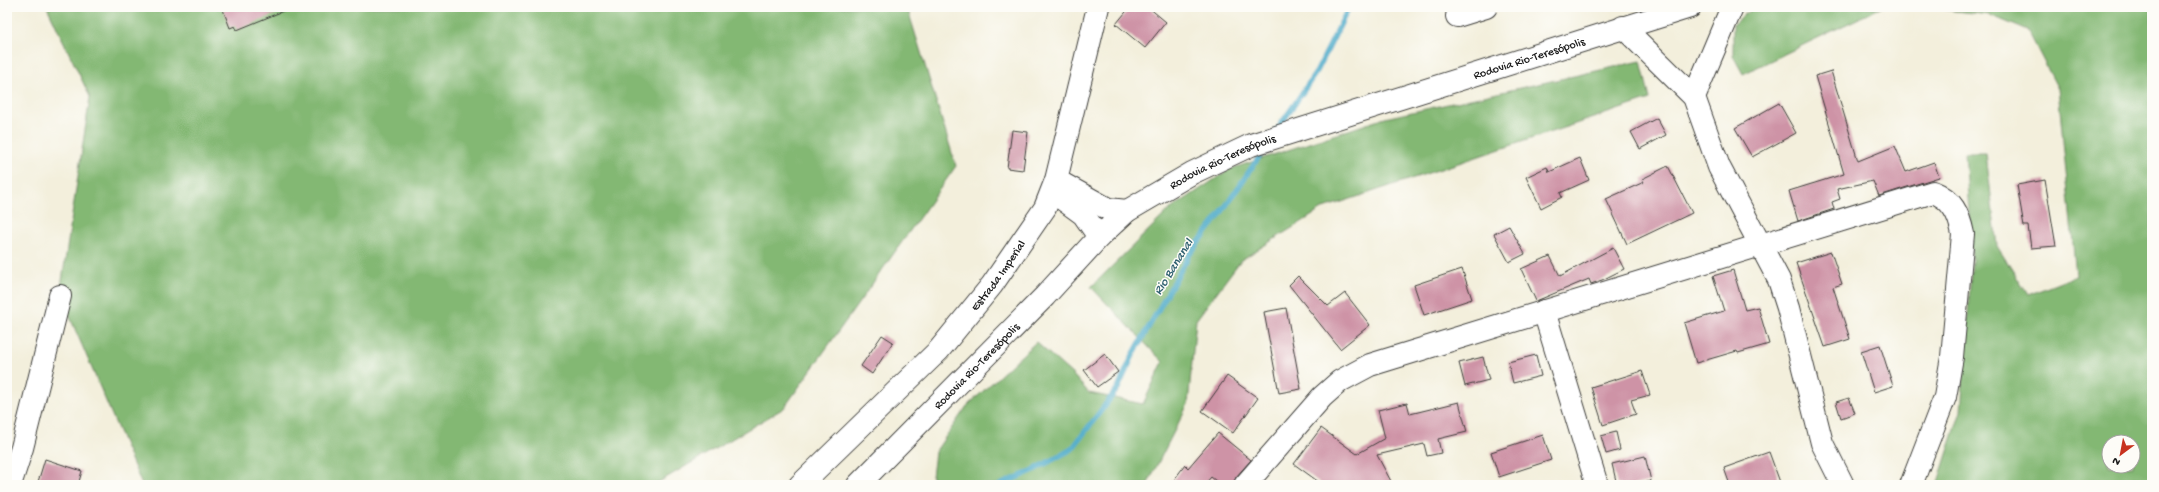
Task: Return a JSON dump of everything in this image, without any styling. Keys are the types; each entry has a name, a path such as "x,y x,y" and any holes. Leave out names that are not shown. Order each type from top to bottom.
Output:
{"main road":[{"name":"Estrada Imperial","path":"800,485 939,350 992,285 1045,208 1055,186 1098,7"},
{"path":"1457,16 1486,7"},
{"name":"Rodovia Rio-Teresópolis","path":"858,485 1045,296 1099,237 1127,211 1151,196 1192,173 1251,146 1690,7"},
{"path":"1694,96 1732,7"},
{"path":"1623,27 1694,96 1719,167 1779,280 1788,308 1822,443 1843,485"},
{"path":"1055,186 1108,209 1127,211"},
{"path":"1055,186 1083,214 1099,237"},
{"path":"1245,485 1295,427 1340,381 1370,365 1761,245 1924,193 1932,192 1943,195 1951,204 1960,218 1963,234 1952,357 1945,397 1911,485"},
{"path":"10,485 22,448 60,296"},
{"path":"1544,311 1598,485"}],"green space":[{"path":"47,7 907,7 956,166 784,408 654,485 142,485 60,294 90,97"},
{"path":"1754,7 1882,7 1743,74 1733,56 1733,24"},
{"path":"1921,7 2152,7 2152,485 1937,485 1961,411 1972,259 1965,153 1986,153 1997,246 2028,295 2076,276 2058,89 2028,31 1990,15"},
{"path":"1641,61 1650,99 1324,208 1241,260 1196,320 1188,404 1147,485 931,485 935,452 967,406 1036,342 1073,375 1089,393 1143,404 1163,362 1091,287 1169,210 1230,169 1385,118"}],"building":[{"path":"222,7 293,7 237,30 235,26 230,28"},
{"path":"1130,7 1148,7 1166,22 1145,48 1116,24"},
{"path":"1831,71 1858,161 1895,146 1906,172 1934,162 1939,177 1879,196 1873,181 1837,189 1840,199 1832,202 1834,209 1798,221 1789,191 1844,174 1815,76"},
{"path":"1779,103 1796,133 1752,157 1735,128"},
{"path":"1657,118 1666,135 1640,149 1631,132"},
{"path":"1012,130 1028,132 1023,170 1007,168"},
{"path":"1580,158 1589,180 1560,193 1562,197 1541,208 1526,177 1547,167 1549,172"},
{"path":"1668,166 1692,213 1627,244 1606,199 1644,182 1642,179"},
{"path":"2045,180 2056,246 2031,248 2028,226 2024,226 2017,185"},
{"path":"1509,226 1525,254 1509,262 1494,234"},
{"path":"1613,248 1624,269 1591,284 1589,279 1536,301 1521,269 1550,256 1560,276"},
{"path":"1831,252 1842,284 1833,287 1850,339 1825,347 1796,263"},
{"path":"1462,269 1472,299 1424,315 1414,285"},
{"path":"1733,270 1745,310 1758,307 1769,344 1738,353 1737,351 1696,363 1684,323 1724,311 1713,276"},
{"path":"1298,276 1328,306 1345,293 1370,325 1340,349 1289,285"},
{"path":"1286,308 1301,389 1279,393 1264,312"},
{"path":"882,335 893,342 872,374 861,366"},
{"path":"1880,345 1893,386 1874,392 1861,351"},
{"path":"1105,354 1118,372 1097,387 1084,370"},
{"path":"1536,355 1541,376 1513,383 1508,362"},
{"path":"1483,357 1489,380 1465,386 1459,363"},
{"path":"1642,371 1650,395 1631,400 1636,414 1603,425 1591,387"},
{"path":"1227,376 1258,398 1233,433 1202,411"},
{"path":"1849,398 1855,413 1841,418 1836,402"},
{"path":"1459,402 1467,432 1438,439 1441,453 1427,456 1424,444 1377,455 1393,485 1323,485 1294,464 1321,428 1357,454 1385,438 1378,410 1407,403 1410,414"},
{"path":"1616,432 1620,450 1606,454 1601,436"},
{"path":"1218,433 1251,460 1236,477 1233,485 1221,485 1211,477 1204,485 1170,485 1185,465 1188,468"},
{"path":"1543,435 1551,460 1499,477 1491,452"},
{"path":"1769,452 1781,485 1730,485 1724,468"},
{"path":"1645,456 1651,481 1634,485 1617,485 1612,464"},
{"path":"45,459 82,471 78,485 37,485"}],"waterway":[{"name":"Rio Bananal","path":"1277,130 1317,71 1349,7"},
{"name":"Rio Bananal","path":"1000,485 1032,471 1072,449 1118,388 1133,355 1189,255 1219,216 1265,148"}]}
